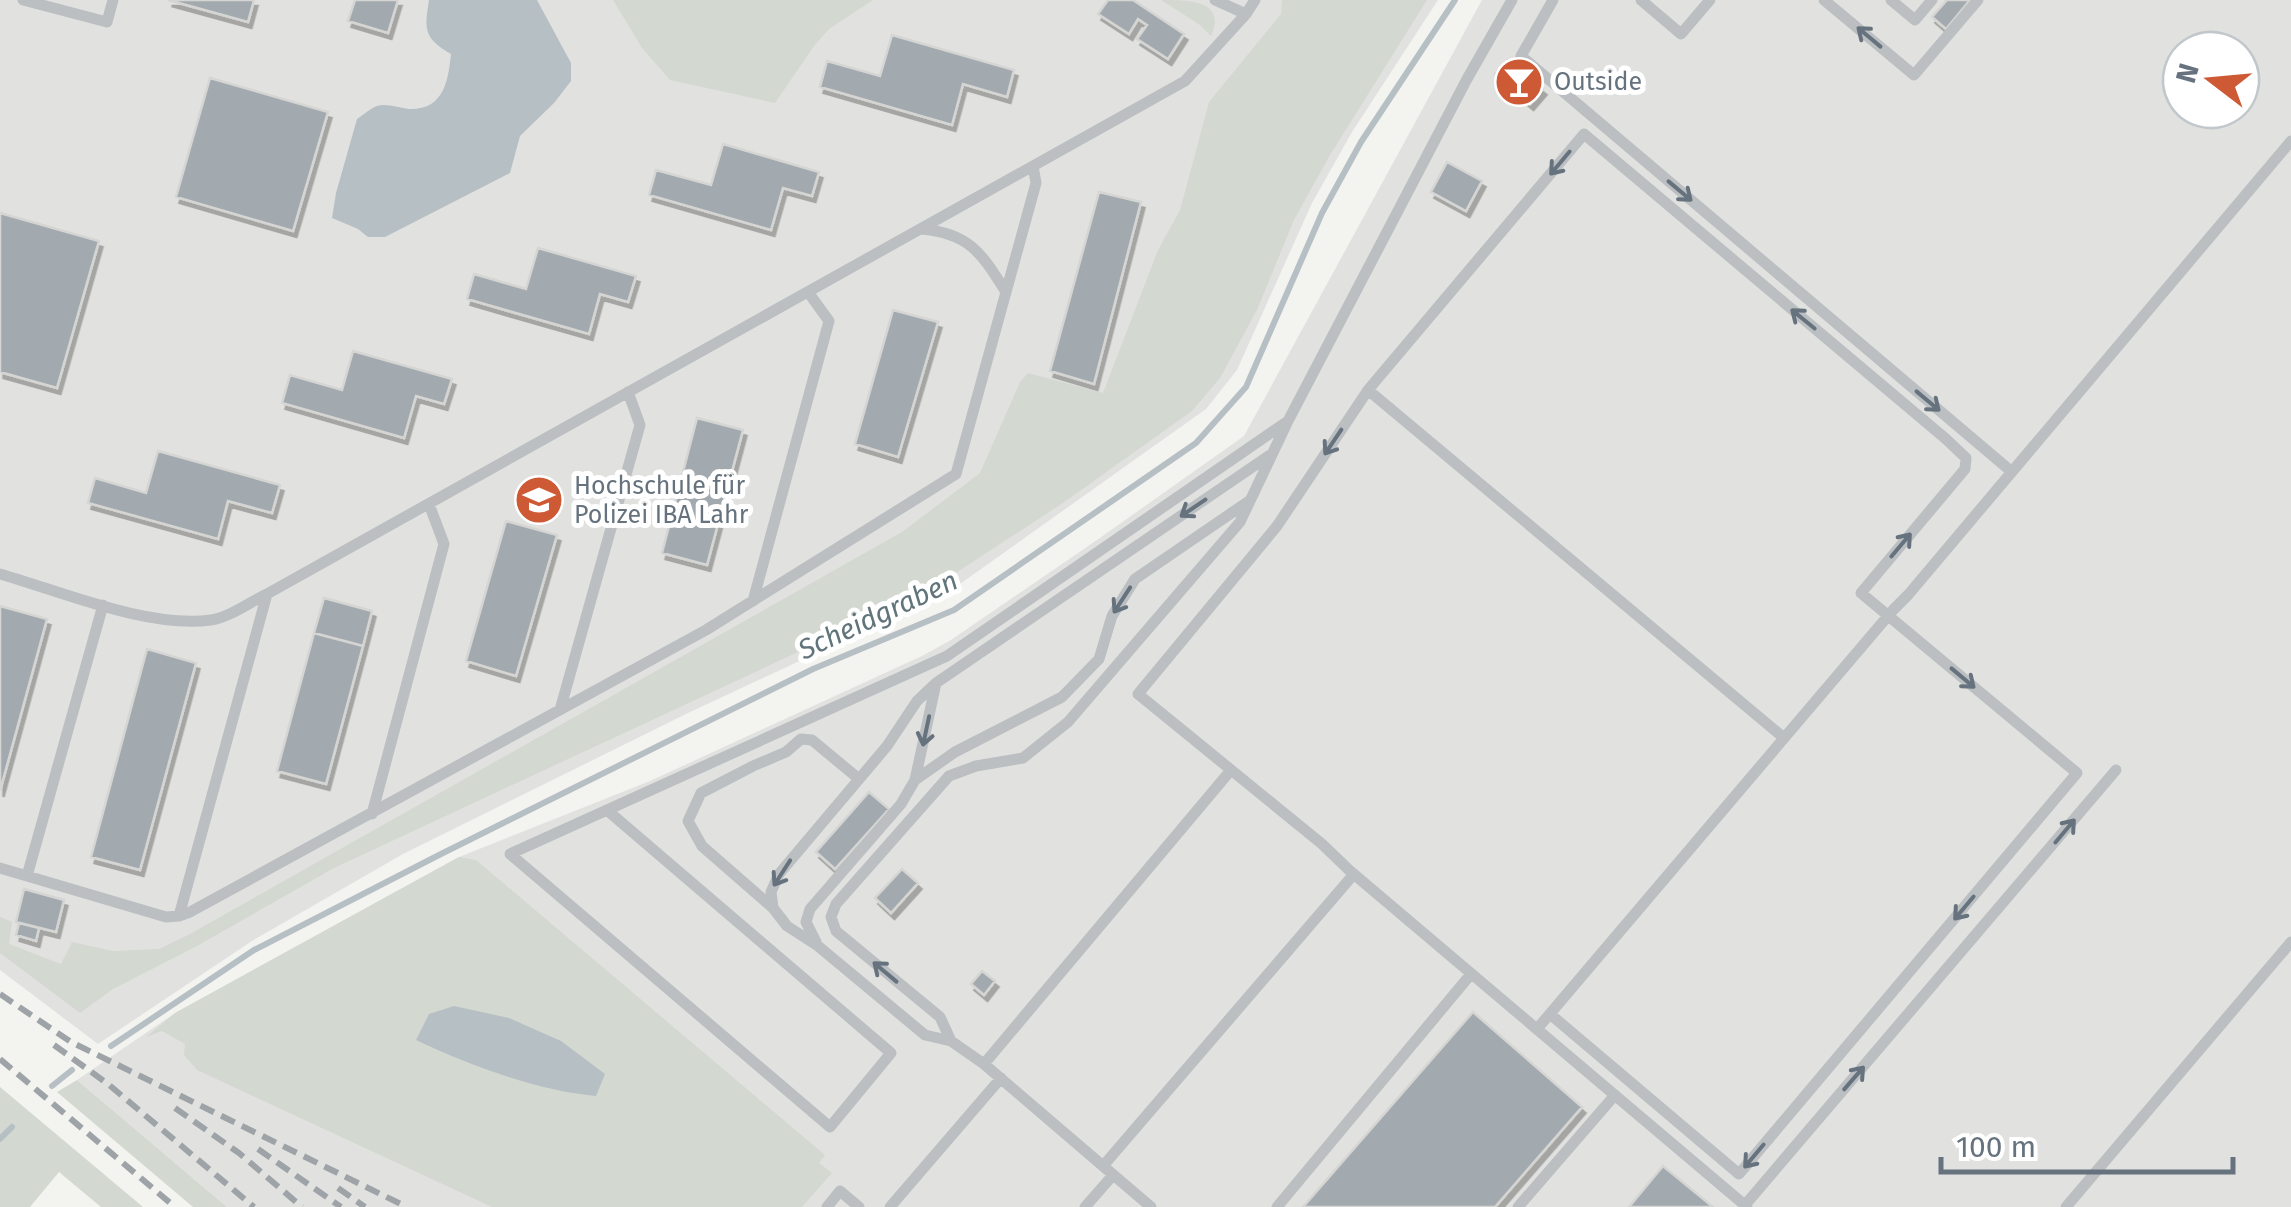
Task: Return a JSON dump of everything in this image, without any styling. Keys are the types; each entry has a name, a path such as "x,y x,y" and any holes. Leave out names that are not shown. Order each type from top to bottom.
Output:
{"lane":[{"path":"23,0 108,22 114,0"},
{"path":"1215,0 1246,14"},
{"path":"0,574 180,622 216,619 1185,82 1255,0"},
{"path":"951,1041 940,1017 836,931 831,916 836,904 949,776 976,766 1023,758 1068,722 1240,522 1288,421 1512,0"},
{"path":"1553,0 1521,56 2012,472"},
{"path":"1641,0 1682,34 1710,0"},
{"path":"1824,0 1914,75 1978,0"},
{"path":"1891,0 1915,20 1932,0"},
{"path":"1550,1014 1739,1174 2078,774 1861,593 1965,468 1966,458 1584,134 1368,390 1277,526 1138,694 1322,844 1746,1206 2116,770"},
{"path":"1537,1029 2291,141"},
{"path":"0,868 166,917 179,916 706,630 956,474 1036,184 1033,166"},
{"path":"920,229 944,231 967,242 984,257 1006,292"},
{"path":"753,600 828,322 808,292"},
{"path":"1368,390 1784,738"},
{"path":"560,710 640,425 628,392"},
{"path":"608,812 891,1053 830,1127 510,854 947,656 1288,421"},
{"path":"773,908 771,892 780,874 887,746 917,701 936,684 1274,453"},
{"path":"915,780 955,752 1062,697 1099,659 1112,616 1136,579 1253,498"},
{"path":"372,814 444,544 429,504"},
{"path":"179,916 267,594"},
{"path":"26,876 104,604"},
{"path":"818,946 806,922 810,909 900,804 915,780 936,684"},
{"path":"859,780 812,740 801,740 786,752 701,793 688,822 702,846 773,908 786,926 818,946 925,1035 951,1041 984,1064 1151,1207"},
{"path":"984,1064 1231,770"},
{"path":"1085,1207 1108,1170 1354,874"},
{"path":"2066,1207 2291,942"},
{"path":"1277,1207 1471,974"},
{"path":"890,1207 1001,1078"},
{"path":"1518,1207 1615,1095"},
{"path":"827,1207 840,1192 859,1207"}],"shaded area":[{"name":"Hochschule für Polizei IBA Lahr","path":"0,0 1438,0 1352,132 1312,203 1237,370 1206,409 950,591 688,713 403,854 252,941 98,1044 0,970"},
{"path":"429,0 537,0 571,63 571,81 520,136 510,173 385,237 368,237 332,218 336,193 357,119 381,105 420,108 442,93 451,54 435,43 428,32"},
{"path":"613,0 873,0 829,29 775,103 670,80 642,48"},
{"path":"1161,0 1193,2 1210,9 1215,24 1211,36 1200,25"},
{"path":"1282,0 1427,0 1294,220 1257,310 1220,378 1192,411 1063,503 925,593 334,868 113,989 80,1013 0,953 0,917 12,922 9,944 61,964 72,942 113,951 159,949 190,934 902,532 980,473 1020,382 1028,373 1103,393 1158,250 1180,210 1209,102 1281,14"},
{"path":"1482,0 2291,0 2291,1207 227,1207 77,1080 175,1013 459,857 650,781 924,655 1244,436"},
{"path":"459,857 476,860 825,1155 819,1163 832,1173 802,1207 492,1207 197,1070 184,1055 185,1044 162,1031 146,1037 175,1013"},
{"path":"454,1006 509,1018 561,1041 605,1074 596,1096 504,1076 416,1040 429,1014"},
{"path":"77,1080 227,1207 193,1207 57,1092"},
{"path":"0,1087 143,1207 101,1207 59,1172 30,1207 0,1207"}],"building":[{"path":"168,0 254,0 248,22"},
{"path":"355,0 398,0 388,33 348,21"},
{"path":"1108,0 1133,0 1184,34 1168,59 1137,39 1147,25 1138,19 1129,34 1098,14"},
{"path":"1947,0 1970,0 1946,29 1932,17"},
{"path":"892,35 1014,70 1007,97 963,84 952,125 820,87 827,61 880,76"},
{"name":"Outside","path":"1508,60 1543,89 1530,104 1495,74"},
{"path":"210,78 328,112 293,231 176,197"},
{"path":"723,144 819,172 812,196 783,188 771,230 649,195 656,170 711,185"},
{"path":"1447,162 1482,181 1466,211 1431,192"},
{"path":"1099,192 1141,202 1094,384 1050,371"},
{"path":"0,213 99,241 57,388 0,372"},
{"path":"538,248 636,276 628,302 600,294 589,334 467,299 474,274 526,289"},
{"path":"893,310 938,322 898,457 855,444"},
{"path":"353,351 452,379 444,404 416,396 404,438 282,403 290,375 342,390"},
{"path":"697,418 743,430 707,565 662,553"},
{"path":"158,451 280,485 272,513 228,501 218,539 88,503 95,478 146,493"},
{"path":"506,521 557,535 516,676 466,661"},
{"path":"324,598 372,611 363,646 314,633"},
{"path":"0,606 47,619 0,791"},
{"path":"314,633 363,646 326,784 277,771"},
{"path":"147,649 196,663 140,870 91,857"},
{"path":"869,792 889,809 835,869 816,852"},
{"path":"902,869 918,883 891,913 875,898"},
{"path":"24,889 64,900 56,932 16,922"},
{"path":"19,923 39,928 36,941 16,935"},
{"path":"982,971 995,981 984,995 971,984"},
{"path":"1473,1012 1582,1107 1495,1207 1303,1207"},
{"path":"1663,1166 1713,1207 1629,1207"}],"waterway":[{"name":"Scheidgraben","path":"111,1046 254,950 813,669 954,610 1196,443 1246,387 1322,213 1361,142 1455,0"},
{"name":"Scheidgraben","path":"52,1086 72,1070"},
{"name":"Scheidgraben","path":"0,1139 12,1127"}],"railway":[{"path":"0,994 71,1042 407,1207"},
{"path":"54,1045 108,1084 254,1207"},
{"path":"0,1059 175,1207"},
{"path":"175,1108 239,1153 302,1207"},
{"path":"258,1149 341,1207"},
{"path":"338,1188 365,1207"}],"place":[{"name":"Outside","path":"1519,82"},
{"name":"Hochschule für Polizei IBA Lahr","path":"539,500"}]}
